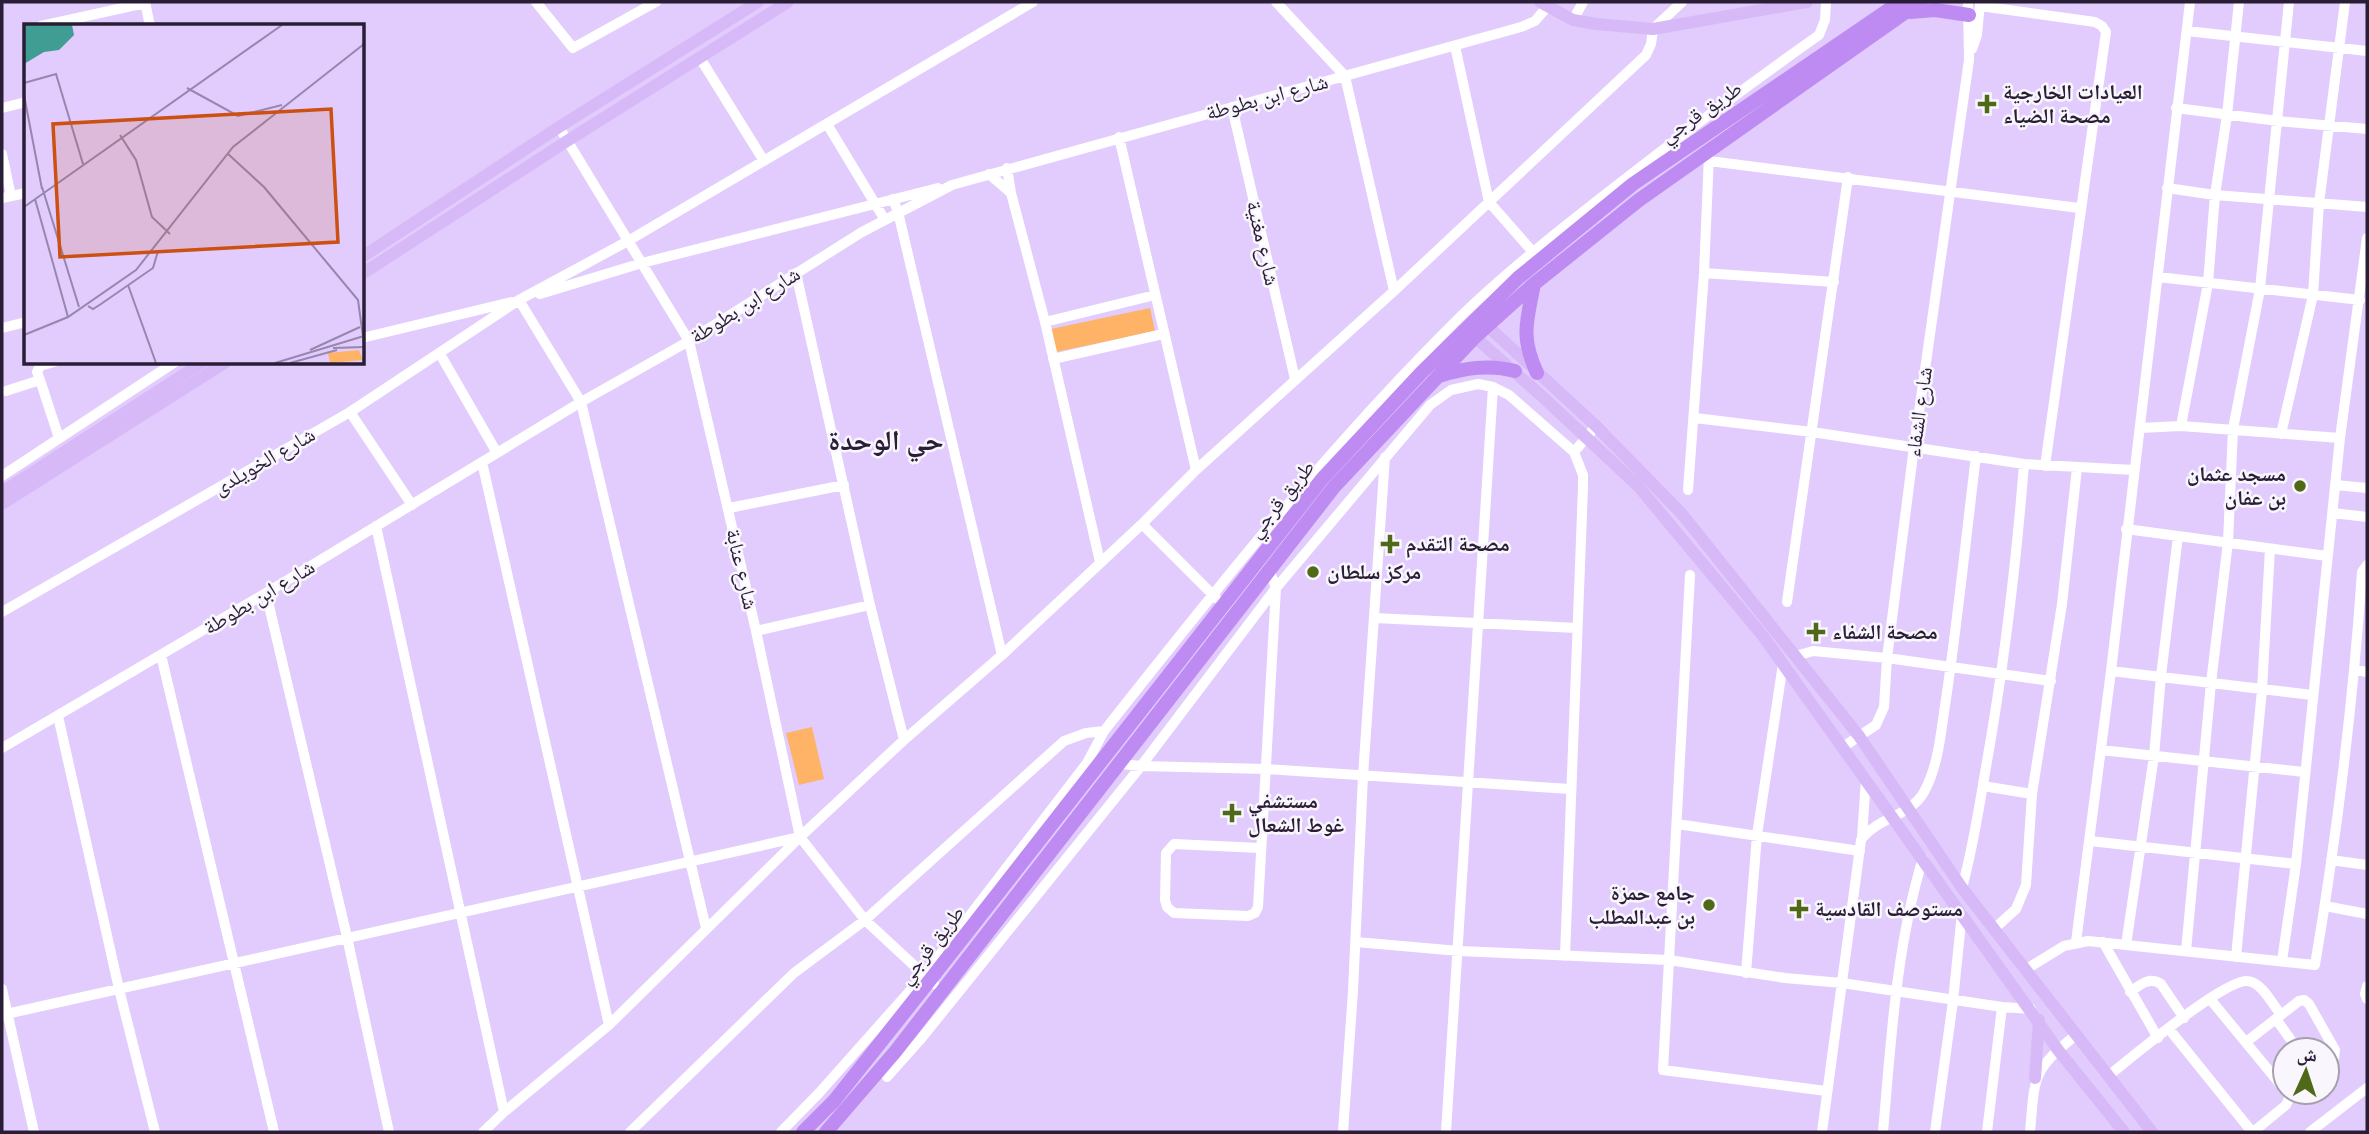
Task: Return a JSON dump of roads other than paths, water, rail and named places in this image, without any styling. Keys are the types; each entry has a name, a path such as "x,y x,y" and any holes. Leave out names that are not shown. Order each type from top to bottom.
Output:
{"highway":[{"name":"طريق قرجي","path":"1482,321 1518,278 1633,184 1903,7 1920,2"},
{"path":"1903,7 1935,10 1978,5"},
{"name":"طريق قرجي","path":"803,1132 834,1101 927,978 1224,605 1328,483 1470,332 1639,200 1709,156 1903,7"},
{"path":"1534,284 1525,344 1537,373"},
{"name":"طريق قرجي","path":"831,1130 1270,572 1328,483 1438,376 1470,332"},
{"path":"1438,376 1490,366 1515,371"}],"main road":[{"path":"364,256 559,127 758,2"},
{"path":"364,273 788,2"},
{"path":"1544,4 1573,20 1653,29 1807,2"},
{"path":"1482,321 1596,426 1682,514 1859,736 1962,888 2152,1132"},
{"path":"1470,332 1586,435 1638,486 1763,636 2058,1049 2124,1132"},
{"path":"2,492 200,364"},
{"path":"2,504 223,364"},
{"path":"2035,1079 2039,1020"}],"street":[{"path":"50,24 145,2 150,24"},
{"path":"536,2 573,48 656,2"},
{"path":"519,300 628,241 1033,2"},
{"path":"1276,2 1345,76 1394,291"},
{"path":"1573,20 1583,2"},
{"path":"483,1132 503,1112 609,1025 800,837 904,740 1002,655 1196,470 1394,291 1646,55 1653,29 1682,2"},
{"path":"781,1132 927,978 1087,763 1104,731 1212,595 1345,438 1462,316 1532,251 1729,99 1819,35 1825,20 1826,2"},
{"path":"2076,942 2091,841 2190,2"},
{"path":"2181,426 2208,283 2215,195 2239,2"},
{"path":"2186,951 2211,683 2228,542 2233,429 2260,289 2288,2"},
{"path":"2281,434 2313,295 2319,203 2345,2"},
{"name":"شارع ابن بطوطة","path":"2,748 266,593 581,402 689,341 796,272 898,212 952,185 1521,27 1535,21 1544,4"},
{"path":"1978,5 2095,22 2102,26 2105,33 2045,466"},
{"name":"شارع الشفاء","path":"1843,747 1876,725 1884,708 1887,658 1914,447 1978,5"},
{"path":"2187,31 2367,51"},
{"path":"1455,46 1489,202 1532,251"},
{"path":"700,58 764,161"},
{"path":"2,108 24,102"},
{"name":"شارع مغنية","path":"1232,107 1294,379"},
{"path":"2176,108 2328,127 2367,129"},
{"path":"827,124 885,220"},
{"name":"شارع عنابة","path":"559,127 689,341 729,508 800,837 865,920 942,992"},
{"path":"1119,137 1196,470"},
{"path":"2,154 6,197 24,193"},
{"path":"1688,490 1695,418 1709,156 2079,208"},
{"path":"1007,168 1100,562"},
{"path":"989,174 1011,193"},
{"path":"1787,602 1849,177"},
{"path":"364,338 519,300 642,263 952,185"},
{"path":"2167,188 2215,195 2367,207"},
{"path":"893,199 1002,655"},
{"path":"2282,961 2295,864 2340,438 2367,238"},
{"path":"796,272 870,605 904,740"},
{"path":"1704,273 1835,282"},
{"path":"2158,277 2360,300"},
{"path":"1045,322 1155,295"},
{"path":"519,300 581,402 706,928"},
{"name":"شارع الخويلدى","path":"2,612 350,411 519,300"},
{"path":"2,328 24,322"},
{"path":"1053,359 1163,334"},
{"path":"440,354 497,453"},
{"path":"47,364 40,366 37,372 59,438"},
{"path":"2,476 172,364"},
{"path":"6,391 40,380"},
{"path":"887,1077 920,1040 1141,766 1276,588 1385,457 1430,405 1451,390 1478,384 1493,387 1509,395 1574,452 1583,475 1565,956"},
{"path":"1446,1132 1493,387"},
{"path":"350,411 412,505"},
{"path":"1695,418 1812,432 2024,464 2134,470"},
{"path":"1574,452 1596,426"},
{"path":"2140,428 2181,426 2340,438"},
{"path":"1861,840 1874,825 1909,808 1923,794 1937,755 1951,668 1976,456"},
{"path":"1343,1132 1356,942 1363,776 1385,457"},
{"path":"482,462 609,1025"},
{"path":"1962,888 1974,847 2002,675 2024,464"},
{"path":"1994,929 2016,909 2026,885 2032,794 2071,537 2077,468"},
{"path":"729,508 844,485"},
{"path":"2335,485 2367,488"},
{"path":"2333,513 2367,517"},
{"path":"1142,524 1224,605"},
{"path":"376,526 503,1112"},
{"path":"2126,529 2327,556"},
{"path":"2126,945 2154,756 2178,536"},
{"path":"2236,957 2262,690 2270,549"},
{"path":"2025,970 2064,946 2076,942 2103,942 2315,965 2355,670 2362,572 2367,565"},
{"path":"1260,848 1174,844 1166,853 1167,907 1174,912 1248,916 1255,913 1258,907 1276,588 1270,572"},
{"path":"1690,575 1664,1070 1825,1091"},
{"path":"266,593 347,937 389,1132"},
{"path":"756,631 870,605"},
{"path":"1375,618 1577,628"},
{"path":"1796,656 1813,651 1887,658 2051,681"},
{"path":"161,655 274,1132"},
{"path":"1746,972 1757,835 1783,664"},
{"path":"2355,670 2367,672"},
{"path":"2111,671 2312,695"},
{"path":"58,716 155,1132"},
{"path":"630,1132 794,973 865,920 1064,741 1086,733 1104,731"},
{"path":"2101,750 2304,772"},
{"path":"1121,764 1266,769 1570,789"},
{"path":"1822,1132 1825,1091 1860,851 1866,778"},
{"path":"1983,786 2032,794"},
{"path":"1677,824 1860,851"},
{"path":"4,1014 800,837"},
{"path":"2091,841 2295,864"},
{"path":"1883,1132 1896,991 1923,858"},
{"path":"2331,860 2367,865"},
{"path":"2325,906 2367,914"},
{"path":"1935,1132 1954,1000 1962,913"},
{"path":"1356,942 1459,951 1669,960 1785,978 1842,983 2001,1007 2031,1009"},
{"path":"2103,942 2158,1038"},
{"path":"2130,992 2149,981 2159,983 2184,1018"},
{"path":"2108,1076 2210,999 2235,984 2251,982 2257,985 2290,1036"},
{"path":"2367,986 2367,999"},
{"path":"2,989 4,1014 34,1132"},
{"path":"2210,999 2271,1072"},
{"path":"2246,1042 2298,1001 2308,1002 2327,1036"},
{"path":"1987,1132 2001,1007"},
{"path":"2169,1029 2252,1132 2285,1106"},
{"path":"2030,1132 2035,1079 2058,1049 2076,1035"},
{"path":"2310,1132 2367,1088"}],"place":[{"name":"العيادات الخارجية مصحة الضياء","path":"1987,104"},
{"name":"مسجد عثمان بن عفان","path":"2300,486"},
{"name":"مصحة التقدم","path":"1390,544"},
{"name":"مركز سلطان","path":"1313,572"},
{"name":"مصحة الشفاء","path":"1816,632"},
{"name":"مستشفي غوط الشعال","path":"1232,813"},
{"name":"جامع حمزة بن عبدالمطلب","path":"1709,905"},
{"name":"مستوصف القادسية","path":"1799,909"}],"district":[{"name":"حي الوحدة","path":"886,440"}]}
